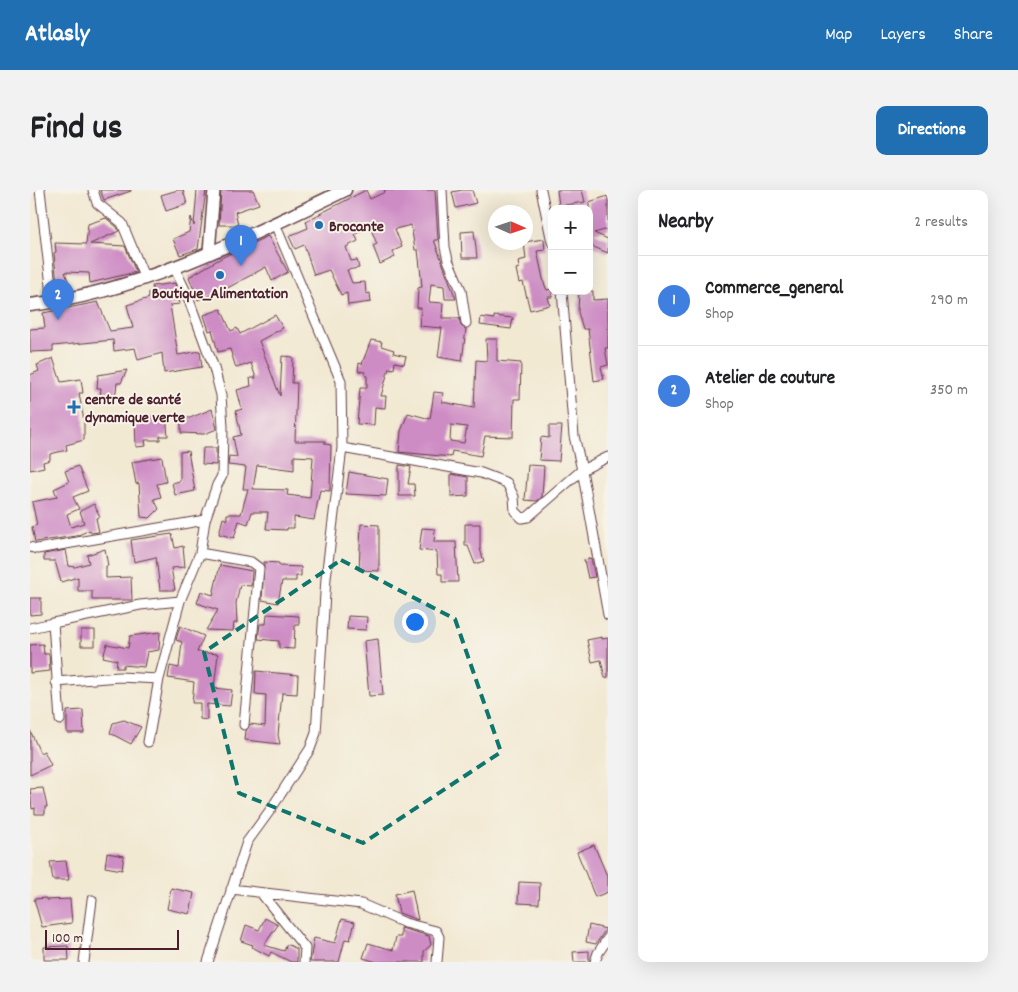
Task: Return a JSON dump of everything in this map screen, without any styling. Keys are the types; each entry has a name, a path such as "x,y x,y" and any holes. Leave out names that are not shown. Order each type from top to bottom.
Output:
{"main road":[{"path":"30,305 53,303 95,294 145,279 275,224 345,190"}],"street":[{"path":"40,190 53,303"},
{"path":"93,190 97,203 122,223 145,279"},
{"path":"209,252 214,190"},
{"path":"442,190 448,260 461,290 466,323"},
{"path":"541,190 548,223"},
{"path":"208,962 247,842 310,749 316,733 326,578 342,448 341,381 275,224"},
{"path":"148,742 159,679 180,601 200,553 205,520 223,472 221,396 214,368 186,292 174,267"},
{"path":"562,295 574,436 582,470 608,615"},
{"path":"342,448 481,473 507,483 514,497 515,511 522,518 528,517 582,470 608,457"},
{"path":"30,547 37,549 205,520"},
{"path":"200,553 252,562 259,568 244,725"},
{"path":"30,628 140,605 180,601"},
{"path":"53,623 60,720"},
{"path":"56,682 119,677 159,679"},
{"path":"231,889 361,904 405,924 433,929 439,937 437,962"},
{"path":"261,893 305,948 304,962"},
{"path":"84,962 92,900"},
{"path":"595,962 598,953 608,938"}],"highlighted area":[{"path":"341,560 455,619 501,752 363,843 239,793 204,652"}],"building":[{"path":"100,190 131,190 131,191 104,200"},
{"path":"183,190 187,204 166,211 161,195"},
{"path":"197,190 206,190 198,249 180,255 173,239 189,232 191,217 194,226"},
{"path":"221,190 253,190 259,204 235,212 238,225 219,225"},
{"path":"366,190 370,199 385,192 384,190 435,190 438,240 434,240 456,299 445,299 444,286 431,284 429,302 443,303 442,318 459,318 461,326 466,329 462,361 438,357 442,328 419,326 421,308 417,308 418,288 422,287 418,250 415,250 411,225 395,229 402,247 393,251 395,257 380,264 373,246 377,244 370,227 355,234 358,241 346,247 351,261 357,260 359,268 347,270 352,283 365,282 366,294 370,293 371,302 348,305 347,293 341,295 329,270 314,275 304,245 295,249 289,236 308,228 306,221"},
{"path":"472,190 476,203 456,208 452,192"},
{"path":"557,190 582,190 585,202 559,205"},
{"path":"608,196 608,229 594,233 608,239 608,253 593,247 593,205 589,205 589,202"},
{"path":"106,218 119,231 90,244 125,246 136,272 90,283 89,273 65,272 71,289 58,292 54,253 56,252 55,243 86,244 88,224"},
{"path":"474,231 477,258 462,258 461,232"},
{"path":"268,236 288,272 272,281 266,267 222,291 198,300 189,277 223,257"},
{"path":"544,239 545,250 537,251 544,283 548,290 548,295 552,295 552,297 548,297 550,305 530,310 523,282 519,283 516,269 519,268 518,261 526,259 525,250 533,250 533,241"},
{"path":"175,283 180,304 170,305 178,355 200,351 202,367 164,373 162,353 138,360 135,348 114,351 113,340 53,346 53,351 30,352 30,329 45,328 43,313 98,302 110,331 133,328 127,305 149,298 149,292 153,292 152,286"},
{"path":"579,295 593,295 593,300 608,299 608,348 605,348 608,365 601,367 604,379 594,381 588,329 583,329 578,312"},
{"path":"221,309 231,331 237,328 240,334 275,315 283,328 259,341 280,396 282,356 293,357 292,383 297,383 295,441 325,441 325,444 331,445 330,491 320,490 314,520 294,517 294,528 287,528 287,530 266,529 268,512 252,512 248,524 239,521 234,538 219,534 223,518 227,520 227,514 241,514 248,489 243,489 246,467 228,465 229,456 237,457 233,437 241,435 236,411 242,409 237,390 251,386 250,378 256,378 251,363 236,368 230,349 218,352 212,330 209,331 204,315","holes":["294,456 313,457 310,498 287,495 288,490 253,489 257,465 294,470"]},
{"path":"494,316 513,318 511,329 480,325 481,317 494,319"},
{"path":"486,339 497,339 497,361 521,363 520,399 514,399 513,437 485,436 481,456 452,451 451,457 399,452 401,431 408,413 430,419 434,392 443,393 442,402 474,408 476,360 487,361","holes":["451,425 467,427 464,443 450,441"]},
{"path":"371,340 382,342 381,346 394,350 393,353 406,356 404,364 395,362 394,369 389,368 381,396 386,396 385,408 375,407 374,425 357,424 360,388 367,388 367,376 365,372 358,371 359,363 362,364"},
{"path":"53,358 61,382 81,379 83,393 79,393 84,421 84,440 66,445 67,450 50,454 50,460 43,462 44,467 30,470 30,375 39,371 37,365"},
{"path":"127,370 121,383 117,383 115,399 100,398 101,388 97,388 98,375"},
{"path":"212,409 217,429 204,434 181,433 181,418 190,418"},
{"path":"166,416 168,436 160,436 160,440 145,440 146,446 136,447 135,418"},
{"path":"549,426 562,426 559,461 539,460 541,437 549,438"},
{"path":"203,448 216,448 216,465 202,464"},
{"path":"188,451 195,491 175,495 172,483 180,481 180,452"},
{"path":"162,457 166,482 157,484 161,497 154,499 159,509 150,518 141,517 139,483 136,484 132,462"},
{"path":"399,465 411,467 408,484 414,484 415,496 399,496"},
{"path":"528,465 544,466 542,497 537,501 525,500"},
{"path":"78,466 88,491 73,497 79,509 67,514 71,527 84,523 80,511 94,504 100,517 96,518 99,532 91,533 90,530 76,536 35,542 32,527 37,525 32,502 57,497 54,489 69,482 65,471"},
{"path":"349,472 388,479 386,496 346,494"},
{"path":"451,474 468,477 468,496 451,497"},
{"path":"361,524 379,525 379,571 359,570"},
{"path":"465,524 480,524 480,549 484,561 475,564 468,546 465,546"},
{"path":"422,528 435,529 434,542 456,542 458,582 442,582 442,574 438,574 437,552 419,550"},
{"path":"172,534 175,548 183,546 185,567 171,568 175,590 160,590 156,557 134,562 131,540"},
{"path":"105,549 108,566 106,566 106,578 131,577 132,600 92,600 92,591 78,591 78,577 61,582 55,561 44,561 44,554 66,550 69,566 75,567 89,563 87,555"},
{"path":"591,558 595,577 588,578 584,560"},
{"path":"264,562 279,563 279,566 301,567 301,576 296,576 296,581 282,581 278,603 262,600"},
{"path":"220,565 252,571 251,586 240,585 236,603 237,623 234,623 233,631 206,630 218,610 197,603 201,591 213,595"},
{"path":"30,598 41,598 41,614 30,615"},
{"path":"267,614 299,616 299,625 295,625 294,649 279,648 279,641 258,639 260,624 266,624"},
{"path":"348,616 367,617 366,630 347,629"},
{"path":"180,626 204,636 197,652 218,654 214,688 232,690 230,706 207,704 207,720 200,719 200,703 192,703 194,682 168,678 170,666 179,668 182,642 176,640"},
{"path":"81,630 95,630 95,646 81,646"},
{"path":"160,632 159,650 147,652 144,667 123,665 123,668 116,668 117,660 103,657 107,644 128,648 130,636"},
{"path":"602,637 602,639 608,638 608,677 605,678 601,660 592,662 587,640"},
{"path":"378,639 383,695 369,696 364,641"},
{"path":"43,644 44,654 49,654 50,671 30,673 30,645"},
{"path":"256,671 298,675 297,694 282,693 278,735 280,744 245,740 246,731 250,724 265,726 266,695 255,694"},
{"path":"83,710 84,733 67,733 67,711"},
{"path":"124,720 141,727 131,744 110,733 113,723"},
{"path":"30,730 40,753 44,751 51,765 30,775"},
{"path":"43,788 47,807 45,807 45,814 35,814 35,808 32,809 30,789"},
{"path":"594,845 608,878 608,892 595,897 577,852"},
{"path":"107,853 124,856 122,870 105,867"},
{"path":"66,861 69,880 53,880 50,862"},
{"path":"519,882 540,883 539,904 518,903"},
{"path":"171,888 194,893 190,914 167,909"},
{"path":"412,890 418,920 399,913 395,894"},
{"path":"46,898 46,900 70,899 72,923 42,927 34,899"},
{"path":"265,918 278,925 264,945 284,951 287,944 297,949 297,962 291,962 271,952 269,956 252,947 253,945 241,941 246,925 259,930"},
{"path":"342,919 355,922 350,940 345,939 339,962 310,962 314,938 335,943"},
{"path":"589,925 606,929 596,944 586,942"},
{"path":"401,928 429,936 431,945 424,951 424,962 377,962 363,958 368,943 393,950 396,937 401,937"},
{"path":"68,946 69,960 44,960 44,947"},
{"path":"589,951 589,962 574,962 573,952"}],"place":[{"name":"Brocante","path":"319,225"},
{"name":"Commerce_general","path":"241,266"},
{"name":"Boutique_Alimentation","path":"220,275"},
{"name":"Atelier de couture","path":"58,320"},
{"name":"centre de santé dynamique verte","path":"74,407"}]}
